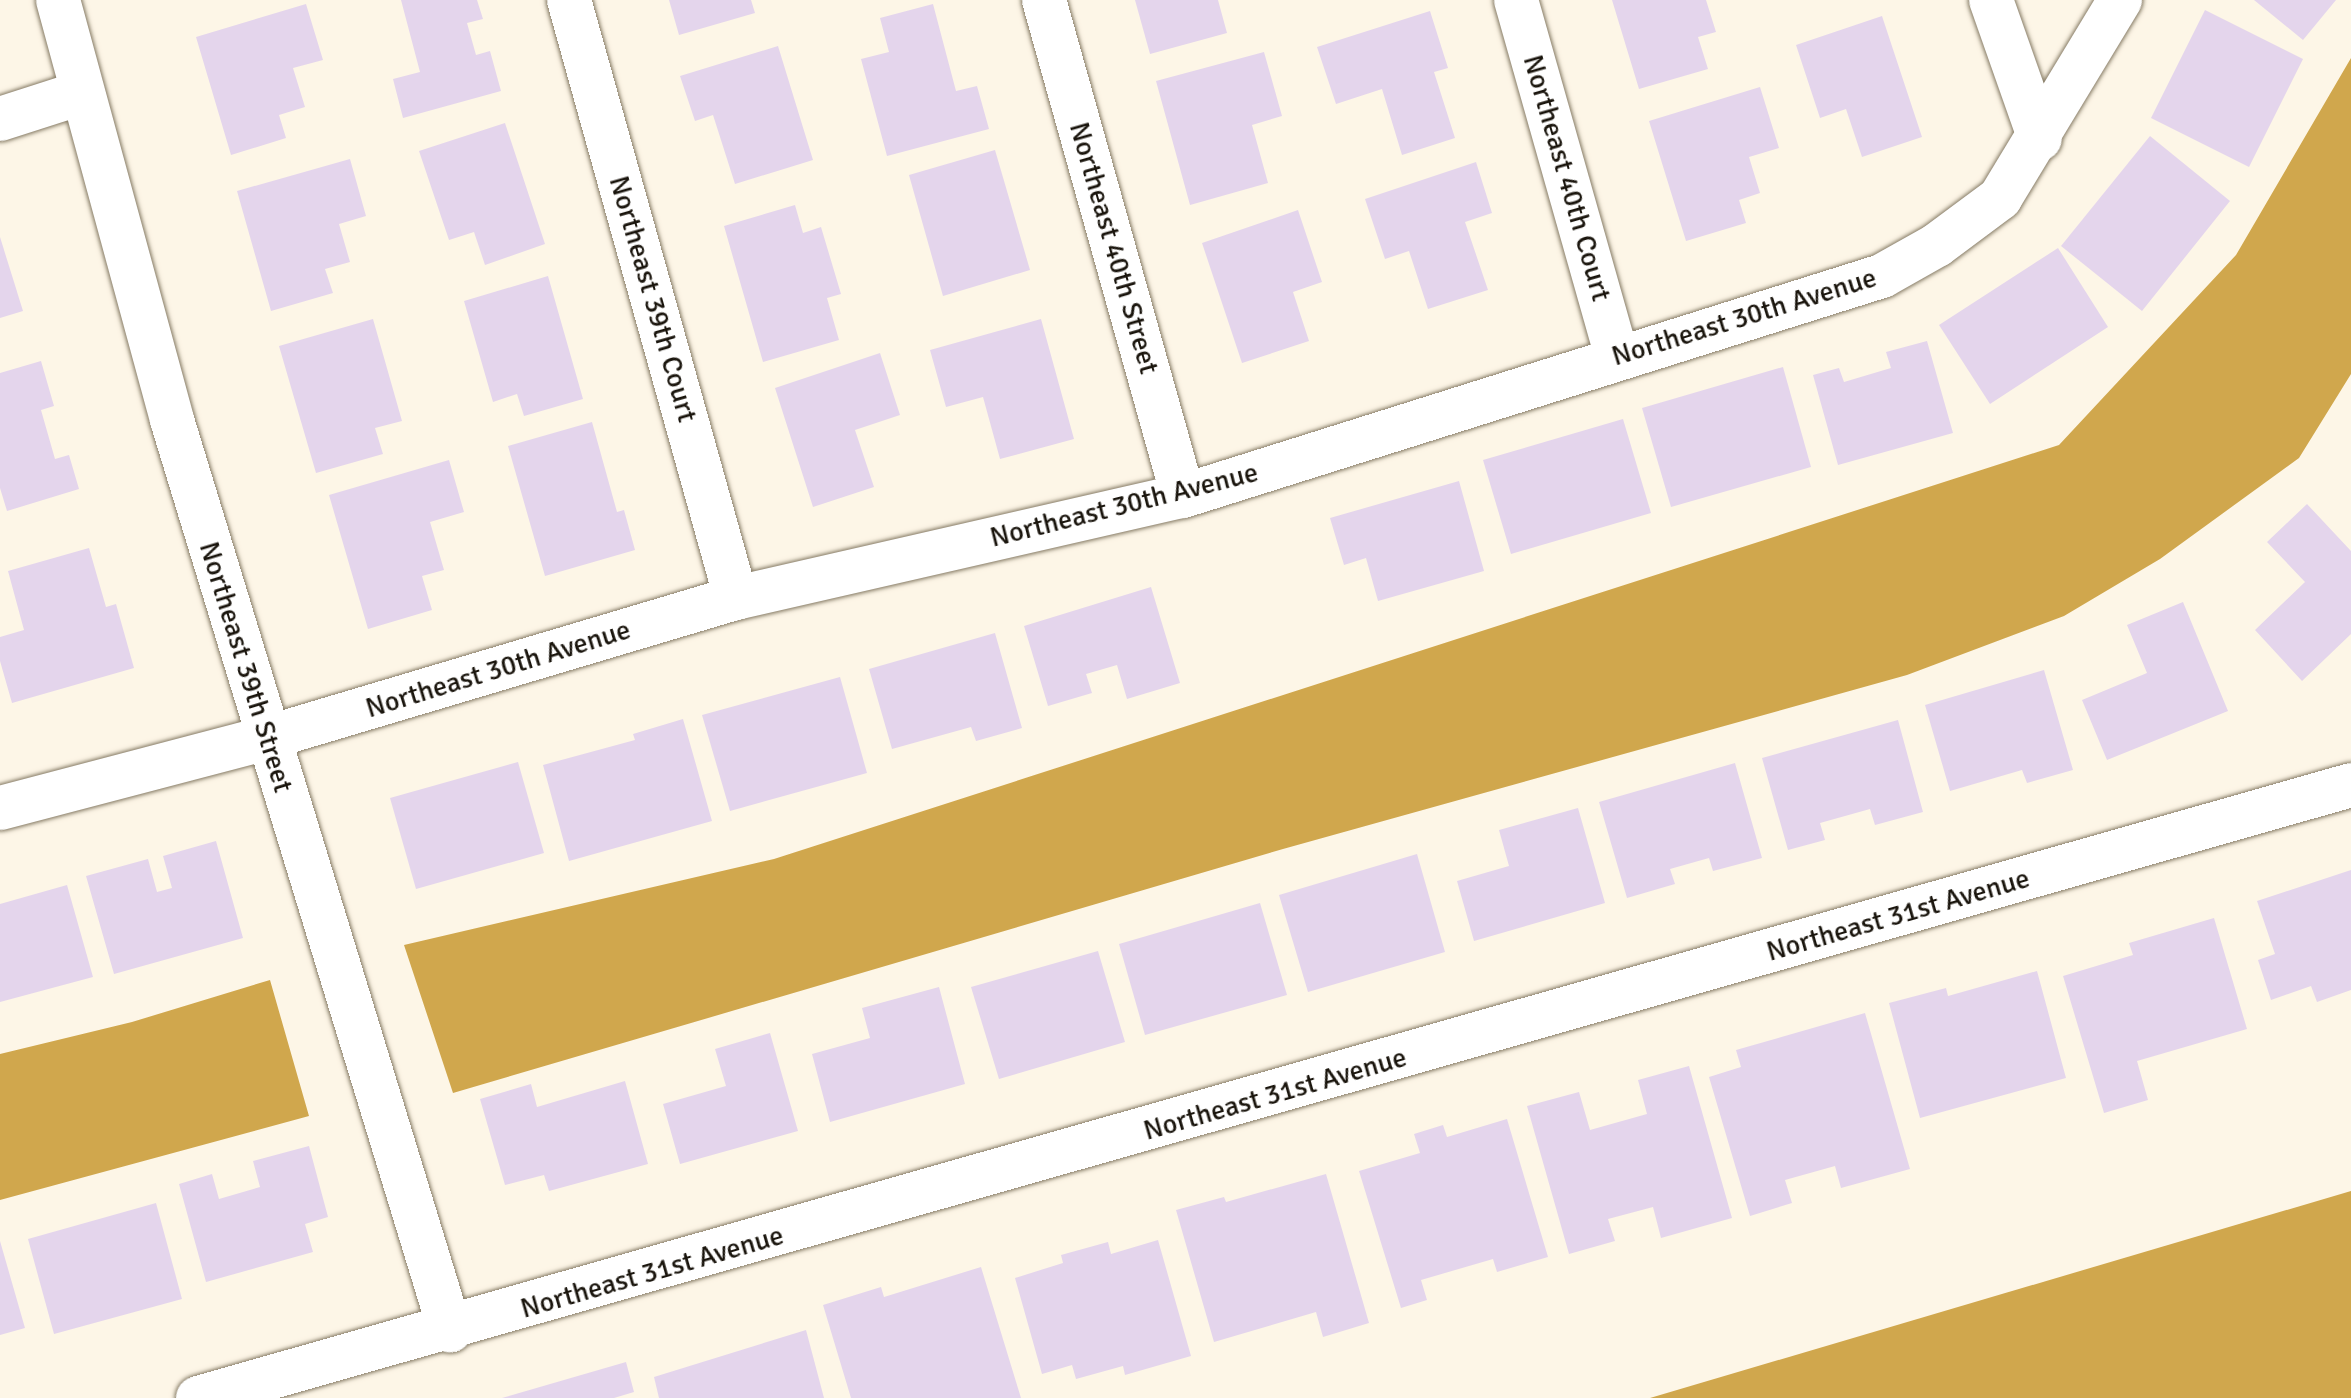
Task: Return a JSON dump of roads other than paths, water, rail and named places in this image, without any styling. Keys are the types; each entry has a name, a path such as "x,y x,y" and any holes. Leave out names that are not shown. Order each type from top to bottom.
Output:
{"street":[{"name":"Northeast 39th Street","path":"58,0 81,93 266,738 450,1330"},
{"name":"Northeast 39th Court","path":"569,0 736,598"},
{"name":"Northeast 40th Street","path":"1044,0 1183,496"},
{"name":"Northeast 40th Court","path":"1516,0 1617,356"},
{"path":"1991,0 2040,139"},
{"name":"Northeast 30th Avenue","path":"0,808 266,738 736,598 1183,496 1617,356 1882,276 1937,245 2000,198 2040,139 2120,0"},
{"path":"0,119 81,93"},
{"name":"Northeast 31st Avenue","path":"198,1398 450,1330 2351,785"}]}
